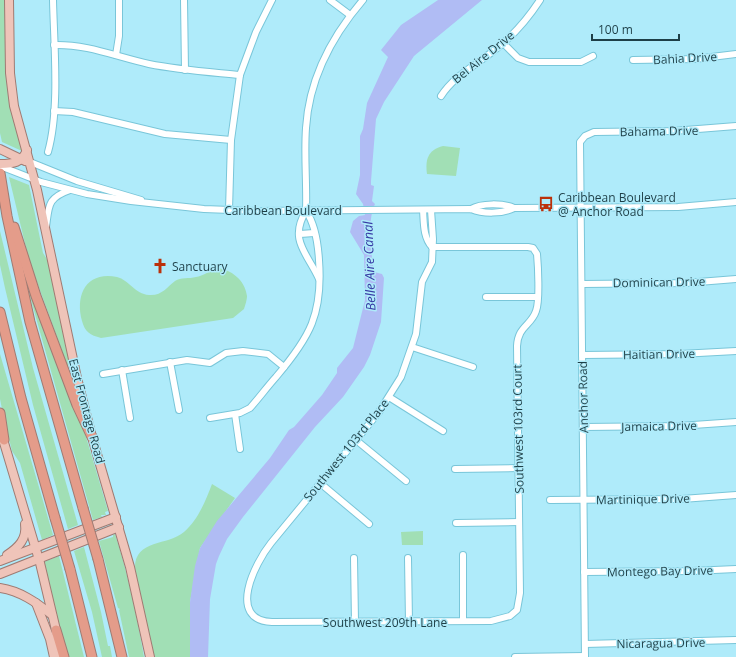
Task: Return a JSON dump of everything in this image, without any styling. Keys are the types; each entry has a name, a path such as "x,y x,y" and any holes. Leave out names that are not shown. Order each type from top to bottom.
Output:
{"highway":[{"path":"0,173 15,259 30,322 98,559 122,657"},
{"path":"3,191 36,296 92,438"},
{"path":"0,312 21,398 70,569 92,657"},
{"path":"0,413 4,440"},
{"path":"56,630 64,657"}],"main road":[{"name":"East Frontage Road","path":"10,0 11,86 14,106 27,150 26,161 35,180 71,349 92,438 130,567 150,657"},
{"name":"Caribbean Boulevard","path":"0,148 26,161"},
{"path":"0,165 26,161"},
{"path":"0,431 4,440 39,559 56,630 58,657"},
{"path":"0,560 21,543 25,533 26,515"},
{"path":"0,560 36,548 116,517"},
{"path":"0,574 119,527"},
{"path":"0,588 14,592 36,602 52,615"},
{"path":"36,602 50,639 54,657"}],"street":[{"path":"48,152 53,137 54,111 53,0"},
{"path":"116,55 119,36 119,0"},
{"path":"184,0 185,70"},
{"path":"229,210 231,140 240,74 256,32 272,0"},
{"path":"330,0 350,15"},
{"path":"319,279 303,252 300,234 300,220 306,210 306,131 312,96 327,53 350,15 363,0"},
{"name":"Bel Aire Drive","path":"441,96 455,78 503,43 520,26 540,0"},
{"path":"503,43 518,58 529,62 581,62 593,56"},
{"path":"54,45 81,46 185,70 240,74"},
{"name":"Bahia Drive","path":"633,60 695,59 736,54"},
{"path":"54,111 73,112 165,134 231,140"},
{"name":"Bahama Drive","path":"583,138 594,132 673,132 736,126"},
{"name":"Anchor Road","path":"583,138 580,144 586,657"},
{"name":"Caribbean Boulevard","path":"26,161 77,181 132,196 144,201"},
{"name":"Caribbean Boulevard","path":"0,165 35,180 70,190 119,200 144,201 178,206 229,210 471,209 478,212 507,212 514,208 678,207 736,202"},
{"path":"46,228 48,209 51,202 58,195 70,190"},
{"path":"210,418 243,412 250,408 284,367 310,331 317,306 320,274 319,254 313,220 306,210"},
{"name":"Southwest 103rd Place","path":"423,210 427,242 432,247"},
{"name":"Southwest 103rd Place","path":"256,618 250,611 247,599 249,583 256,566 266,549 356,440 389,397 401,377 412,347 418,324 422,282 432,265 431,210"},
{"path":"300,234 314,232"},
{"name":"Southwest 103rd Court","path":"432,247 526,246 534,249 537,256 536,311 532,318 522,328 517,342 519,604 513,614"},
{"name":"Dominican Drive","path":"582,284 680,283 736,279"},
{"path":"486,297 537,297"},
{"path":"412,347 473,366"},
{"path":"103,374 189,360 210,363 226,354 247,350 268,354 284,367"},
{"name":"Haitian Drive","path":"582,355 669,355 736,351"},
{"path":"170,362 179,410"},
{"path":"122,370 130,418"},
{"path":"389,397 443,431"},
{"path":"235,414 240,449"},
{"name":"Jamaica Drive","path":"583,427 679,426 736,422"},
{"path":"356,440 406,481"},
{"path":"454,469 518,468"},
{"path":"320,483 369,524"},
{"name":"Martinique Drive","path":"550,500 682,499 736,496"},
{"path":"456,523 519,522"},
{"path":"463,555 463,621"},
{"path":"354,558 355,622"},
{"path":"408,558 409,622"},
{"name":"Montego Bay Drive","path":"584,572 696,571 736,569"},
{"name":"Southwest 209th Lane","path":"256,618 268,622 409,622 495,620 513,614"},
{"name":"Nicaragua Drive","path":"586,644 736,640"},
{"path":"515,657 586,657"}],"green space":[{"path":"0,0 6,0 7,79 10,105 22,151 2,142 0,133"},
{"path":"443,146 460,148 456,176 427,174 427,160 429,156 434,150"},
{"path":"9,177 29,185 43,253 50,264 70,365 66,366 65,359 29,260"},
{"path":"0,231 33,368 78,525 68,529 33,405 5,288 0,265"},
{"path":"216,268 232,273 240,280 246,290 247,298 244,309 233,318 101,338 88,332 83,325 80,311 82,294 90,281 97,278 106,276 117,277 144,294 154,295 161,293 177,280 204,275"},
{"path":"32,292 81,420 108,511 105,512 106,515 101,515 102,517 93,520 29,293"},
{"path":"0,354 53,535 42,540 20,463 12,451 3,414 0,399"},
{"path":"212,484 235,498 200,548 190,602 190,657 154,657 135,569 136,559 140,553 153,544 177,536 184,532 201,510"},
{"path":"423,531 423,545 402,545 401,532"},
{"path":"115,534 128,580 144,657 129,657 120,609 118,608 99,541 113,537"},
{"path":"84,547 112,657 102,657 92,612 74,551"},
{"path":"59,556 84,657 67,657 44,562"}],"water":[{"name":"Belle Aire Canal","path":"438,0 482,0 414,56 384,102 376,119 371,181 371,185 374,186 372,201 375,204 371,219 370,237 374,272 382,274 384,278 381,322 370,355 364,367 343,397 315,427 227,539 216,564 210,599 208,657 190,657 190,602 195,566 200,548 217,521 270,458 289,430 294,427 322,395 337,373 337,368 353,348 365,300 364,255 350,232 353,221 359,216 365,215 363,204 356,194 360,175 360,136 363,129 367,103 388,57 381,50 401,25"}],"place":[{"name":"Caribbean Boulevard @ Anchor Road","path":"546,204"},
{"name":"Sanctuary","path":"160,266"}]}
